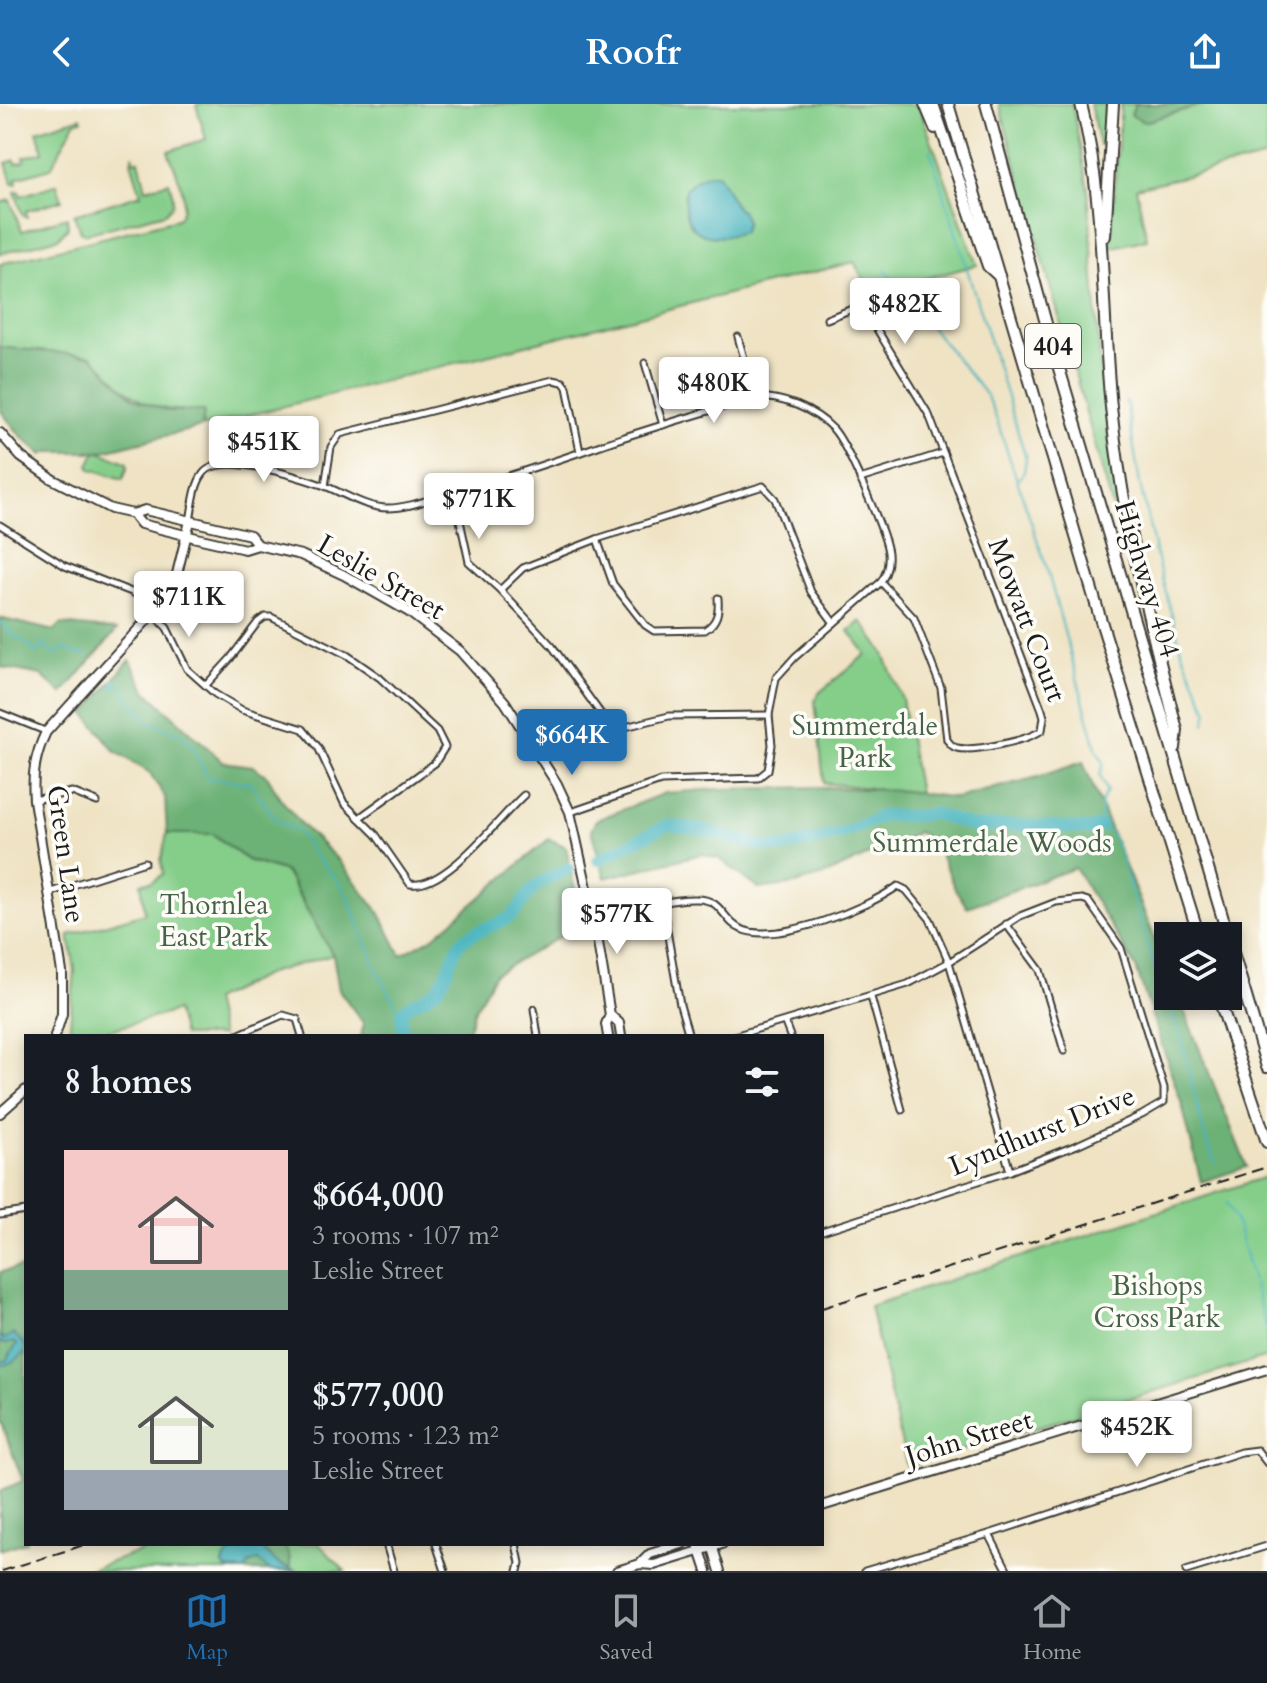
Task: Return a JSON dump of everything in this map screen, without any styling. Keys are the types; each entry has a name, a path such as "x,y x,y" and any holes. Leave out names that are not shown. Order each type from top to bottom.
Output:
{"highway":[{"path":"925,104 943,147 953,161"},
{"path":"933,104 988,266 1002,280"},
{"name":"Highway 404","path":"948,104 1101,621 1195,922"},
{"name":"Highway 404","path":"986,104 1050,338 1267,1067"},
{"path":"1081,104 1087,129 1103,266 1111,407 1124,497 1146,608 1177,730 1175,754"},
{"path":"1103,266 1113,104"},
{"path":"1223,1010 1267,1142"}],"main road":[{"name":"Leslie Street","path":"0,433 21,457 52,479 111,509 133,514 145,510 250,535 258,545"},
{"name":"Leslie Street","path":"133,514 141,524 187,536 245,549 258,545 301,555 409,612 460,651 505,702 557,784 570,812 595,924 610,1015 606,1024 608,1034"},
{"name":"Green Lane","path":"56,1034 62,1014 62,972 34,800 32,777 37,750 46,732 154,612 176,578 190,521"},
{"name":"Leslie Street","path":"610,1015 619,1023 621,1034"},
{"path":"0,1113 24,1092"},
{"name":"John Street","path":"824,1505 1267,1369"},
{"path":"640,1564 650,1554 676,1546"},
{"path":"715,1546 720,1571"},
{"path":"617,1571 640,1564 654,1565 699,1547 707,1571"}],"street":[{"name":"Mowatt Court","path":"827,319 852,309 867,313 929,415 1042,710 1042,730 1027,738 995,744 959,748 950,744 941,688 914,618 881,582"},
{"path":"738,337 755,397"},
{"path":"645,363 663,425"},
{"path":"325,486 331,447 340,434 553,380 563,382 567,387 580,452"},
{"path":"190,521 198,483 203,473 215,466 241,464 325,486 373,506 386,508 454,493 533,470 580,452 755,397 779,399 819,417 843,442 859,479 888,554 886,575 776,678 769,715 770,765 758,778 661,781 570,812"},
{"path":"859,479 943,453"},
{"path":"500,590 523,568 597,539 763,486 775,499 811,592 835,623"},
{"path":"454,493 467,558 476,571 500,590 552,646 611,728 625,728 669,716 769,715"},
{"path":"0,525 65,566 134,593 172,635 187,669 215,694 242,710 303,729 318,747 344,803 385,847 405,880 417,886 433,879 482,842 504,813 524,795"},
{"path":"597,539 613,584 642,622 654,631 705,630 719,612 718,598"},
{"path":"206,685 265,617 271,617 347,655 380,678 446,743 435,763 359,818"},
{"path":"0,713 46,732"},
{"path":"34,800 72,792 97,802"},
{"path":"47,894 145,862"},
{"path":"595,924 662,902 701,898 720,907 736,927 749,933 774,933 849,914 898,886 906,890 930,919 949,962 1010,1171"},
{"name":"Lyndhurst Drive","path":"742,1034 908,984 949,962 1006,924 1045,905 1082,899 1088,901 1121,948 1129,967 1165,1095 1164,1102 1077,1145 1010,1171 824,1230"},
{"path":"662,902 680,1005 688,1034"},
{"path":"1006,924 1040,970 1064,1051"},
{"path":"871,997 902,1110"},
{"path":"534,1009 538,1034"},
{"path":"240,1034 283,1015 297,1019 301,1034"},
{"path":"785,1023 789,1034"},
{"path":"0,1215 24,1211"},
{"path":"865,1571 1248,1450 1257,1450 1267,1463"},
{"path":"989,1534 1008,1571"},
{"path":"387,1546 394,1571"},
{"path":"437,1546 445,1571"},
{"path":"516,1546 520,1563 518,1571"},
{"path":"1186,1571 1267,1546"},
{"path":"903,1561 906,1570"}],"green space":[{"path":"918,104 977,265 871,293 854,262 202,427 204,411 165,408 140,400 91,356 0,386 0,264 177,219 183,195 168,151 206,139 196,105"},
{"path":"999,104 1072,104 1088,189 1099,351 1111,460 1128,543 1123,544"},
{"path":"1090,104 1109,104 1102,145 1099,145"},
{"path":"1121,104 1135,104 1132,115 1144,122 1204,104 1267,104 1267,157 1136,188 1147,239 1110,248"},
{"path":"1135,104 1204,104 1144,122 1131,115"},
{"path":"81,117 82,120 75,122 51,168 16,178 17,184 12,183 6,163 15,160 16,164 25,161 24,157 43,152 37,131"},
{"path":"133,156 135,161 139,160 146,189 169,182 173,195 171,206 165,213 86,234 80,231 74,215 141,194 131,161"},
{"path":"57,184 62,200 26,211 27,217 23,216 15,192 19,191 21,196"},
{"path":"10,200 22,231 67,217 68,228 58,238 0,254 0,203"},
{"path":"0,347 91,356 134,399 168,411 204,411 202,427 100,452 48,452 43,455 21,436 0,410"},
{"path":"95,453 126,462 128,466 123,479 91,469 89,465"},
{"path":"0,618 54,631 61,624 117,630 62,694 41,675 0,667"},
{"name":"Summerdale Park","path":"861,621 883,652 902,699 919,793 824,783 815,701 819,693 866,654 849,631"},
{"path":"130,660 147,692 223,762 253,766 268,777 302,825 339,861 379,912 401,955 434,937 549,839 566,847 582,924 495,974 476,1007 467,1034 362,1034 364,1024 339,990 333,955 286,872 247,860 213,834 167,834 165,797 150,773 115,751 85,713"},
{"name":"Summerdale Woods","path":"1083,762 1154,937 1154,1010 1184,1010 1247,1167 1201,1182 1182,1105 1136,968 1075,868 967,907 954,887 936,845 918,832 830,873 796,884 759,889 720,859 702,854 605,878 591,830 596,820 665,793 822,787 906,791 956,798"},
{"name":"Thornlea East Park","path":"167,834 213,834 247,860 285,872 333,955 272,972 213,1000 221,1034 182,1034 176,1011 96,1034 69,1034 75,970 69,935 145,913 141,883 152,882 163,874 161,860"},
{"name":"Bishops Cross Park","path":"1265,1177 1267,1357 907,1467 870,1306"},
{"path":"24,1266 24,1543 0,1550 0,1491 23,1481 0,1420 0,1272"},
{"path":"155,1546 321,1546 345,1571 86,1571"},
{"path":"263,1546 285,1546 290,1571 242,1571 250,1553"}],"water":[{"path":"708,174 718,174 737,209 742,211 746,222 743,232 707,236 691,226 684,204 685,189"},
{"path":"14,1334 24,1344 24,1353 14,1361 0,1365 0,1361 6,1361 17,1344 0,1342 0,1336 4,1339"},
{"path":"260,1548 280,1565 296,1570 269,1571 258,1560 249,1564 245,1571 226,1569 223,1565 230,1554"}],"waterway":[{"path":"930,150 1026,458 1024,472 1018,480"},
{"path":"885,270 986,395 995,415 1047,569 1097,751 1104,763 1100,775 1107,791 1101,803 1101,826 1112,834 1120,854 1153,963 1181,1038 1206,1141 1215,1163"},
{"path":"1126,401 1157,560 1182,652 1208,711 1205,724"},
{"path":"0,622 30,645 33,652 41,650 44,643 52,654 65,647 71,652 86,655"},
{"path":"114,679 112,687 120,683 129,699 150,722 182,735 193,748 208,778 250,783 276,820 298,831 348,897 377,970 401,1015"},
{"path":"598,860 667,825 783,848 845,832 884,815 919,816 933,813 974,827 1019,825 1089,829 1101,826"},
{"path":"405,1034 402,1025 404,1011 436,990 461,942 510,917 537,885 569,868"},
{"path":"1227,1203 1236,1221 1267,1331"}],"railway":[{"path":"824,1307 1267,1167"},
{"path":"2,1571 81,1546"}]}
